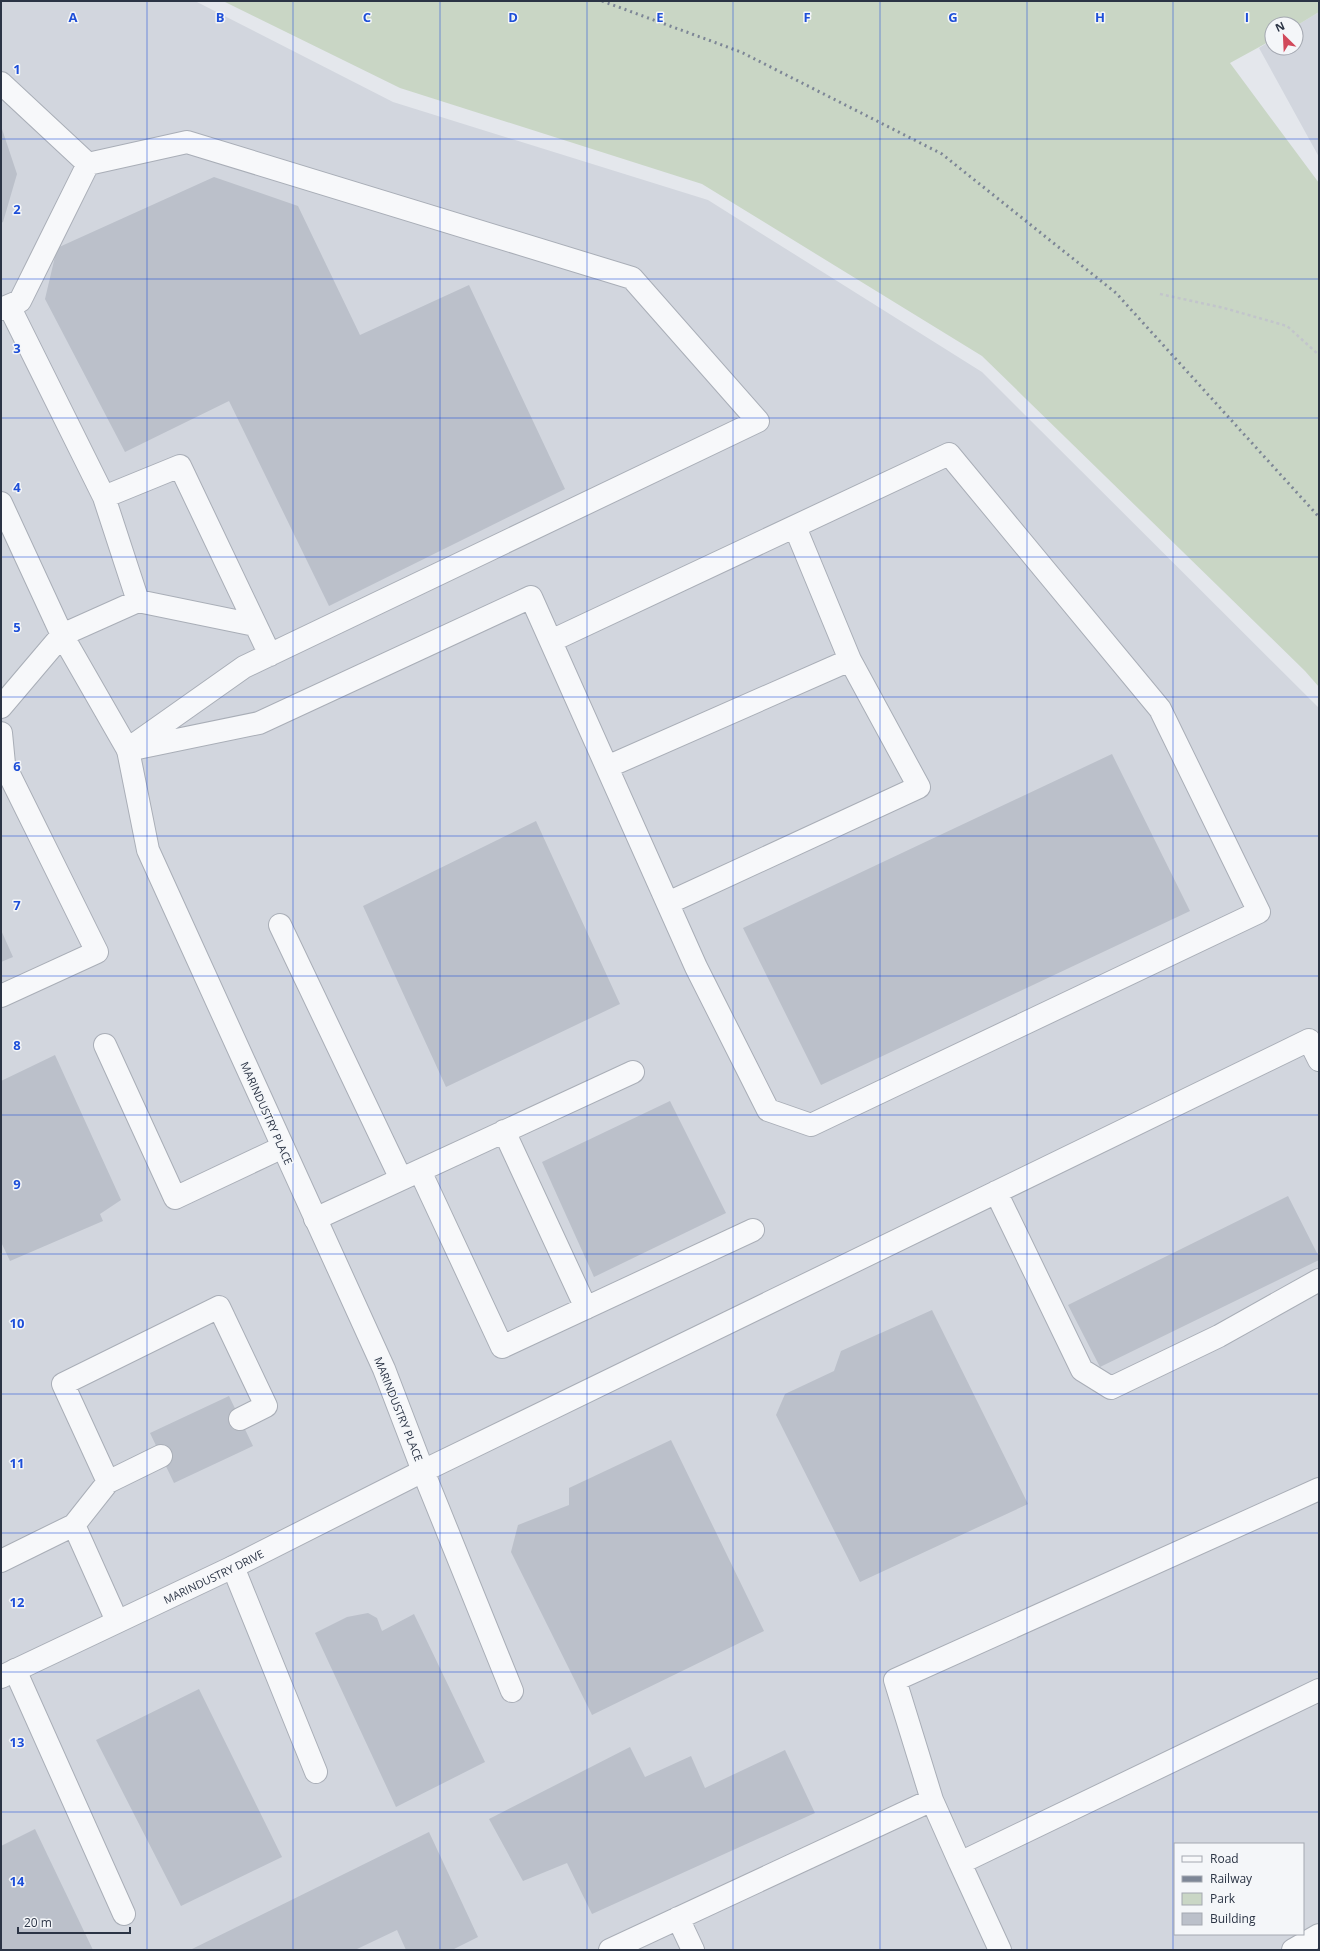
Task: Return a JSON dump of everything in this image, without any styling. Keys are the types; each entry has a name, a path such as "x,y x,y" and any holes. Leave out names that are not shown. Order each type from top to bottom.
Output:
{"street":[{"path":"1,83 88,164"},
{"path":"88,164 187,142 632,278 758,421 244,667 128,750"},
{"path":"88,164 20,302 5,307 104,496 138,601"},
{"path":"128,750 259,723 531,597 696,967 768,1110 811,1125 1259,912 1160,709 948,454 551,641"},
{"path":"104,496 180,466 270,655"},
{"name":"MARINDUSTRY PLACE","path":"1,503 62,636 128,750 148,850 384,1369 423,1471 512,1691"},
{"path":"668,903 919,788 850,660 795,527"},
{"path":"1,706 62,636 138,601 255,624"},
{"path":"607,767 850,660"},
{"path":"1,733 4,764 97,952 1,996"},
{"path":"280,925 410,1175 502,1347 753,1230"},
{"name":"MARINDUSTRY DRIVE","path":"8,1673 233,1567 423,1471 1309,1040 1319,1060"},
{"path":"105,1045 175,1198 283,1148"},
{"path":"316,1219 633,1072"},
{"path":"504,1131 586,1308"},
{"path":"996,1192 1082,1370 1111,1388 1219,1336 1319,1280"},
{"path":"108,1482 63,1384 219,1307 266,1406 240,1419"},
{"path":"1,1561 74,1525 108,1482 161,1456"},
{"path":"1000,1950 932,1800 895,1680 1319,1489"},
{"path":"74,1525 118,1621"},
{"path":"233,1567 316,1772"},
{"path":"8,1673 124,1914"},
{"path":"960,1862 1319,1690"},
{"path":"610,1950 932,1800"},
{"path":"678,1918 693,1950"},
{"path":"1293,1950 1319,1935"}],"path":[{"path":"1160,294 1224,308 1286,326 1319,355"}],"shaded area":[{"path":"1,1 195,1 393,102 708,200 982,372 1319,708 1319,1950 1,1950"},
{"path":"1319,12 1319,157 1259,48 1264,45 1264,56 1304,56 1304,21"}],"green space":[{"path":"223,1 1319,1 1319,12 1304,21 1304,16 1264,16 1264,44 1230,63 1319,183 1319,687 1305,671 982,356 702,184 400,88"}],"building":[{"path":"1,126 17,174 3,222 1,223"},
{"path":"214,177 298,206 360,335 469,285 565,489 329,606 229,401 125,452 45,299 57,248"},
{"path":"1112,754 1190,911 821,1085 743,928"},
{"path":"536,821 620,1004 446,1087 363,906"},
{"path":"1,930 13,957 1,962"},
{"path":"55,1055 121,1200 100,1214 103,1221 10,1261 1,1242 1,1081"},
{"path":"670,1101 726,1213 594,1277 542,1162"},
{"path":"1288,1196 1319,1257 1319,1260 1100,1367 1068,1305"},
{"path":"932,1310 1028,1504 860,1582 776,1415 785,1394 834,1371 841,1351"},
{"path":"229,1396 253,1446 174,1483 150,1433"},
{"path":"671,1440 764,1631 592,1715 511,1552 518,1525 569,1505 569,1488"},
{"path":"368,1613 377,1618 382,1631 414,1614 485,1762 396,1807 315,1633 347,1617"},
{"path":"199,1689 282,1857 181,1906 96,1740"},
{"path":"630,1747 645,1777 691,1756 705,1788 785,1750 815,1813 592,1914 567,1863 523,1881 489,1819"},
{"path":"35,1829 93,1950 1,1950 1,1846"},
{"path":"429,1832 478,1937 452,1950 406,1950 397,1930 355,1950 190,1950"}],"railway":[{"path":"602,1 741,52 942,154 1116,293 1319,517"}]}
